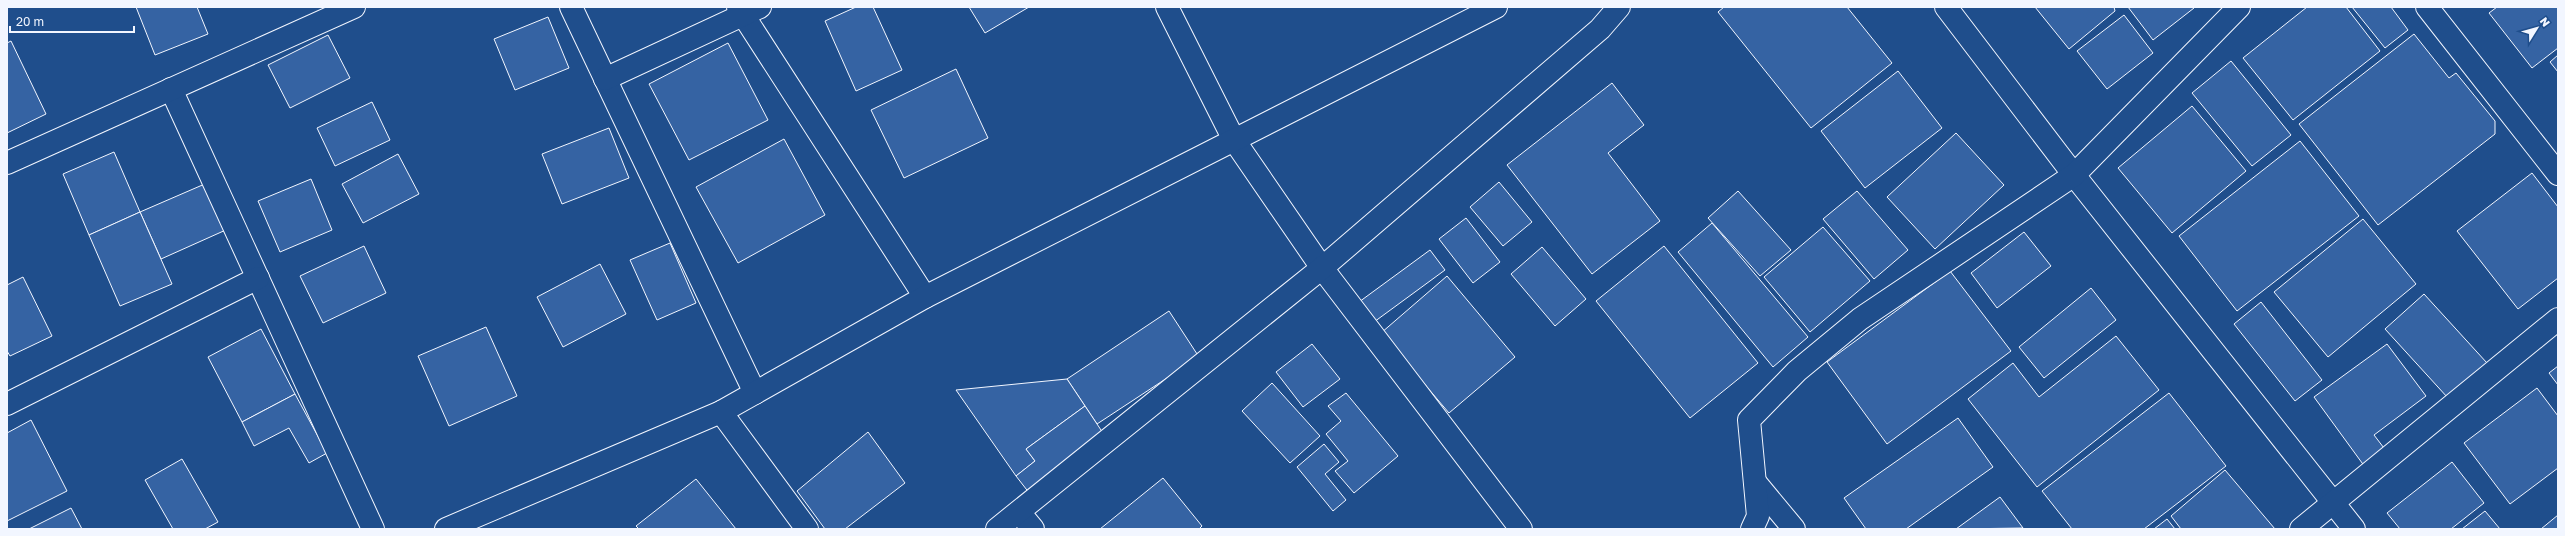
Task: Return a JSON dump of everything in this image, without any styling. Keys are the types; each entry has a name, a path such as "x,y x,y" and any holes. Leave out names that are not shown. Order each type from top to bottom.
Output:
{"street":[{"path":"7,163 354,7"},
{"path":"571,7 755,393"},
{"path":"1167,7 1234,140 1322,268 1521,529"},
{"path":"997,529 1322,268 1600,29 1619,7"},
{"path":"1946,7 2074,175 2354,529"},
{"path":"1752,529 1758,516 1749,420 1797,371 1860,319 2074,175 2240,7"},
{"path":"2427,7 2558,174"},
{"path":"605,79 747,10 925,297"},
{"path":"446,529 721,412 925,297 1234,140 1484,10"},
{"path":"171,89 373,529"},
{"path":"7,404 258,278"},
{"path":"2301,529 2558,319"},
{"path":"721,412 807,529"},
{"path":"1755,482 1794,529"},
{"path":"1019,512 1033,529"}],"building":[{"path":"136,7 197,7 208,34 155,55"},
{"path":"856,7 873,7 902,70 856,91 825,21"},
{"path":"969,7 1029,7 985,33"},
{"path":"1724,7 1847,7 1892,63 1811,128 1718,12"},
{"path":"2035,7 2114,7 2115,11 2069,49"},
{"path":"2128,7 2194,7 2194,8 2153,40"},
{"path":"2307,7 2346,7 2380,51 2293,120 2243,58"},
{"path":"2352,7 2391,7 2408,30 2385,48"},
{"path":"2497,7 2558,7 2558,48 2532,68 2489,13"},
{"path":"2124,15 2153,53 2107,89 2077,51"},
{"path":"548,17 569,68 515,90 494,39"},
{"path":"2414,34 2449,78 2456,73 2495,121 2495,134 2378,225 2299,124"},
{"path":"328,35 350,78 290,108 268,65"},
{"path":"11,41 46,114 7,133 7,43"},
{"path":"728,43 768,120 689,160 649,84"},
{"path":"2558,55 2558,72 2550,62"},
{"path":"2231,61 2291,135 2252,166 2192,93"},
{"path":"956,69 988,138 904,178 871,110"},
{"path":"1898,71 1942,128 1865,188 1821,131"},
{"path":"1612,83 1644,125 1608,153 1660,221 1592,274 1507,165"},
{"path":"372,102 390,140 335,166 317,128"},
{"path":"2192,106 2246,171 2172,233 2118,168"},
{"path":"609,128 629,178 562,204 542,154"},
{"path":"1956,133 2004,185 1935,249 1887,197"},
{"path":"784,139 825,215 738,263 696,187"},
{"path":"2300,141 2359,216 2237,311 2179,236"},
{"path":"114,152 140,212 89,235 63,174"},
{"path":"398,154 419,194 363,223 342,184"},
{"path":"2532,173 2558,207 2558,278 2518,309 2457,231"},
{"path":"311,179 332,230 280,252 258,201"},
{"path":"1499,182 1532,222 1503,246 1470,207"},
{"path":"207,183 228,229 161,259 140,212"},
{"path":"1738,191 1791,250 1760,276 1708,218"},
{"path":"1857,191 1908,250 1874,279 1823,219"},
{"path":"140,212 172,284 120,306 89,235"},
{"path":"1466,218 1500,262 1473,283 1439,239"},
{"path":"2363,219 2416,284 2328,357 2274,292"},
{"path":"1712,223 1808,337 1773,367 1678,252"},
{"path":"1823,227 1870,281 1810,332 1764,277"},
{"path":"2024,232 2051,266 1997,308 1971,273"},
{"path":"670,243 696,303 657,320 630,260"},
{"path":"364,246 386,293 323,323 300,276"},
{"path":"1664,246 1758,363 1690,418 1596,301"},
{"path":"1542,247 1586,299 1555,326 1511,274"},
{"path":"1430,250 1445,270 1374,322 1359,302"},
{"path":"600,264 626,314 563,347 537,297"},
{"path":"1950,271 2011,351 1887,444 1827,362"},
{"path":"1447,276 1515,357 1449,413 1381,333"},
{"path":"23,277 52,336 10,356 7,351 7,285"},
{"path":"2091,288 2116,320 2044,378 2019,347"},
{"path":"2424,294 2487,363 2448,398 2385,329"},
{"path":"2261,302 2322,380 2295,401 2234,324"},
{"path":"1169,311 1199,357 1097,424 1067,379"},
{"path":"486,327 517,396 449,426 418,356"},
{"path":"261,329 295,394 242,422 208,357"},
{"path":"2116,336 2159,390 2037,487 1968,399 2013,363 2039,397"},
{"path":"1312,344 1340,379 1303,407 1276,372"},
{"path":"2387,344 2426,396 2374,435 2387,452 2365,467 2314,397"},
{"path":"2558,366 2558,385 2549,373"},
{"path":"1067,379 1085,406 1026,449 1035,461 1016,476 956,390"},
{"path":"1272,383 1320,436 1290,463 1242,411"},
{"path":"2537,388 2558,416 2558,468 2510,504 2464,443"},
{"path":"1346,393 1398,456 1354,493 1335,471 1348,461 1326,434 1341,421 1328,406"},
{"path":"2169,393 2226,466 2144,529 2072,529 2042,491"},
{"path":"295,394 327,453 309,463 289,428 254,446 242,422"},
{"path":"1085,406 1103,433 1030,494 1016,476 1035,461 1026,449"},
{"path":"1958,418 1993,467 1906,529 1866,529 1844,498"},
{"path":"31,420 67,491 7,521 7,433"},
{"path":"868,432 905,483 845,529 825,529 797,491"},
{"path":"1324,444 1339,462 1325,474 1346,500 1333,511 1297,467"},
{"path":"182,459 218,522 205,529 173,529 145,480"},
{"path":"2452,462 2484,503 2451,529 2400,529 2387,513"},
{"path":"2225,470 2275,529 2181,529 2171,516"},
{"path":"1163,478 1202,526 1199,529 1100,529"},
{"path":"696,479 736,529 639,529 636,526"},
{"path":"2000,497 2023,528 1956,529"},
{"path":"71,508 82,529 29,529"},
{"path":"2485,511 2500,529 2462,529"},
{"path":"2558,515 2558,529 2541,529"},
{"path":"2167,519 2175,529 2154,529"}]}
